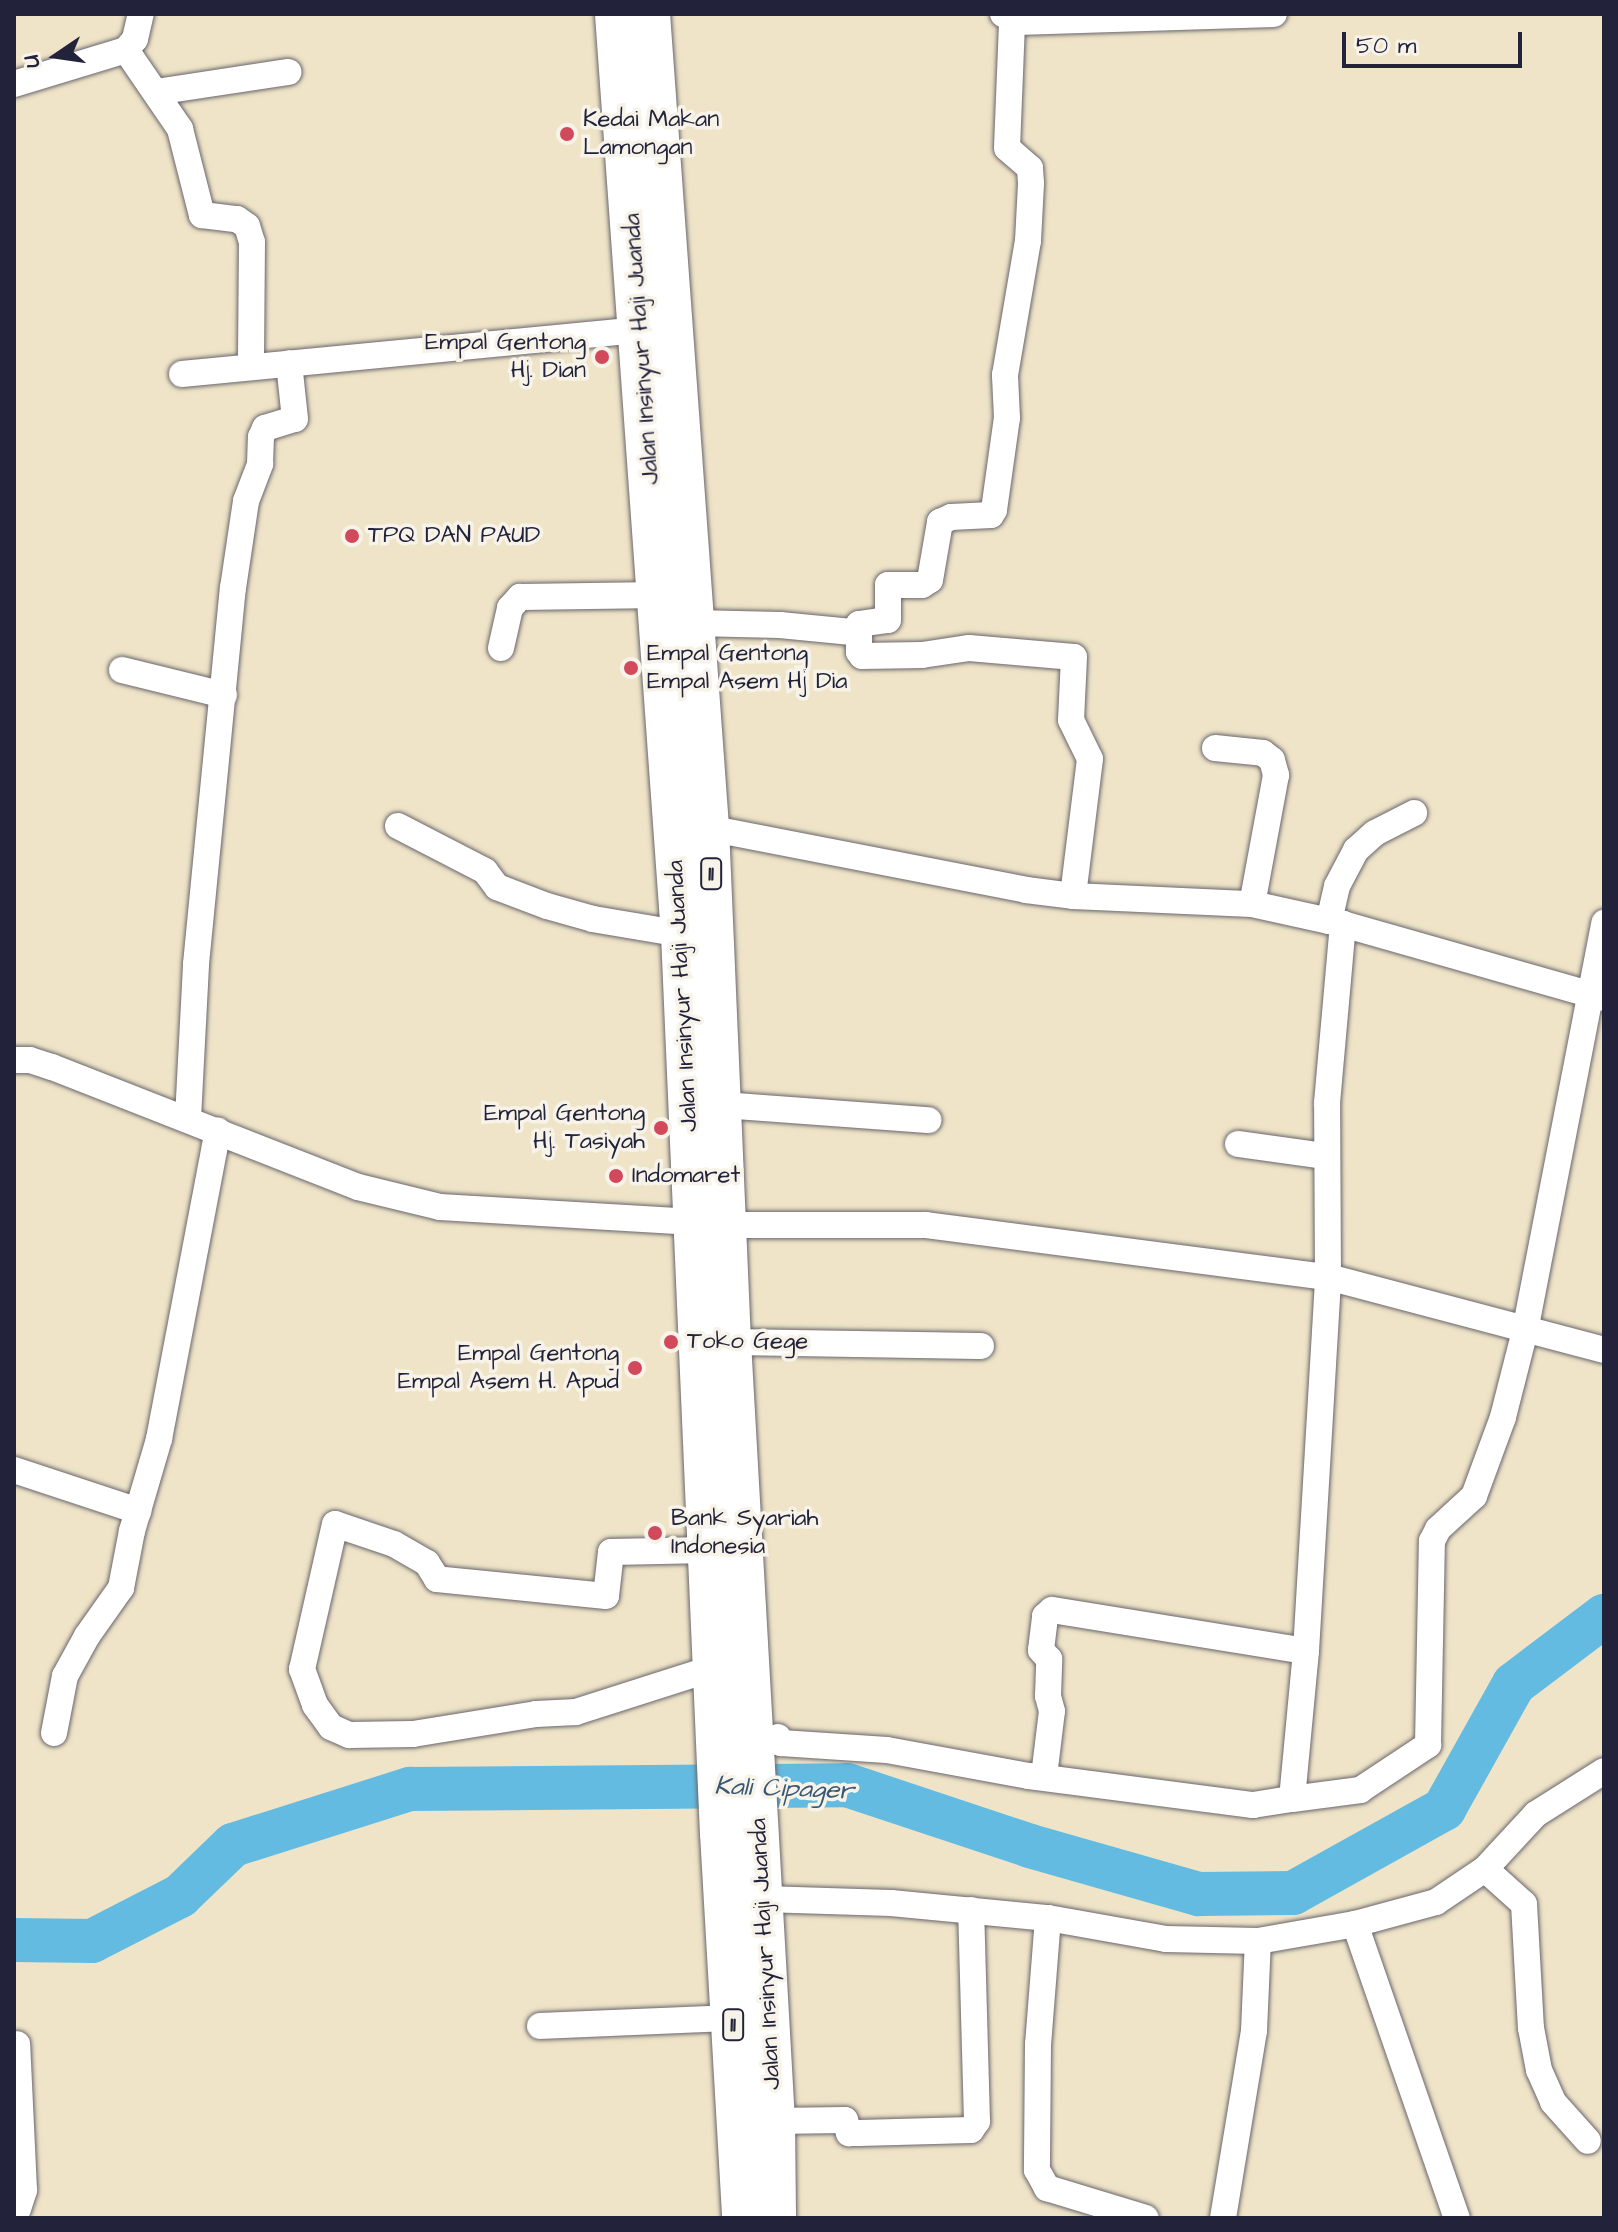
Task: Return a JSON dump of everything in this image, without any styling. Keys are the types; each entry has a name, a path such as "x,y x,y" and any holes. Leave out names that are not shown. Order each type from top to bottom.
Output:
{"highway":[{"name":"Jalan Insinyur Haji Juanda","path":"616,14 639,92 694,623 708,828 722,1105 711,1224 709,1550 714,1668 755,1728"},
{"name":"Jalan Insinyur Haji Juanda","path":"649,14 639,92 640,330 682,934 711,1224 730,1342 755,1728 774,2121 775,2218"},
{"name":"Jalan Insinyur Haji Juanda","path":"743,2218 721,1833 755,1728"}],"street":[{"path":"14,84 126,50 135,39 141,14"},
{"path":"1073,896 1090,759 1071,720 1074,657 969,648 922,655 862,656 859,652 859,624 888,620 888,585 922,585 930,580 940,522 951,517 993,514 1007,418 1005,375 1028,241 1031,177 1007,148 1007,18 1274,14"},
{"path":"126,50 180,129 202,215 237,219 247,226 252,242 251,367"},
{"path":"156,92 289,72"},
{"path":"182,374 640,330"},
{"path":"188,1118 196,964 241,530 246,501 260,464 261,437 265,428 295,419 289,363"},
{"path":"501,648 510,608 520,597 660,595"},
{"path":"694,623 780,625 859,634"},
{"path":"122,670 224,695"},
{"path":"1215,748 1263,753 1272,760 1276,775 1252,904"},
{"path":"1292,1799 1306,1651 1328,1277 1325,1156 1337,886 1356,850 1394,821 1414,813"},
{"path":"398,826 485,871 497,887 593,919 682,934"},
{"path":"708,828 1073,896 1252,904 1336,922 1596,997"},
{"path":"755,1728 781,1743 887,1750 1253,1805 1355,1792 1427,1747 1432,1541 1438,1529 1474,1496 1483,1479 1525,1331 1596,997 1604,923"},
{"path":"14,1060 41,1064 188,1118 358,1187 440,1207 711,1224 926,1225 1328,1277 1604,1350"},
{"path":"722,1105 928,1120"},
{"path":"54,1733 65,1676 87,1636 121,1588 133,1530 159,1439 218,1131"},
{"path":"1238,1144 1325,1156"},
{"path":"730,1342 981,1346"},
{"path":"14,1470 133,1530"},
{"path":"709,1550 611,1552 606,1596 437,1579 427,1563 394,1544 335,1524 302,1669 315,1705 331,1727 349,1735 413,1734 536,1714 576,1712 714,1668"},
{"path":"1044,1776 1052,1711 1048,1696 1049,1659 1041,1650 1045,1616 1052,1610 1306,1651"},
{"path":"763,1899 891,1903 1048,1918 1166,1939 1258,1941 1355,1924 1436,1902 1485,1869 1536,1814 1604,1771"},
{"path":"1485,1869 1524,1904 1531,2028 1539,2070 1553,2102 1588,2141"},
{"path":"774,2121 845,2120 849,2133 971,2130 977,2121 971,1910"},
{"path":"1048,1918 1038,2044 1037,2170 1047,2188 1146,2218"},
{"path":"1355,1924 1457,2218"},
{"path":"1223,2218 1254,2031 1258,1941"},
{"path":"540,2026 733,2018"},
{"path":"14,2211 18,2209 24,2190 17,2044"}],"waterway":[{"name":"Kali Cipager","path":"14,1940 92,1941 180,1896 233,1845 410,1789 847,1785 1030,1846 1199,1894 1293,1893 1444,1809 1514,1684 1604,1616"}],"place":[{"name":"Kedai Makan Lamongan","path":"567,134"},
{"name":"Empal Gentong Hj. Dian","path":"602,357"},
{"name":"TPQ DAN PAUD","path":"352,536"},
{"name":"Empal Gentong Empal Asem Hj Dia","path":"631,668"},
{"name":"Empal Gentong Hj. Tasiyah","path":"661,1128"},
{"name":"Indomaret","path":"616,1176"},
{"name":"Toko Gege","path":"671,1342"},
{"name":"Empal Gentong Empal Asem H. Apud","path":"635,1368"},
{"name":"Bank Syariah Indonesia","path":"655,1533"}]}
